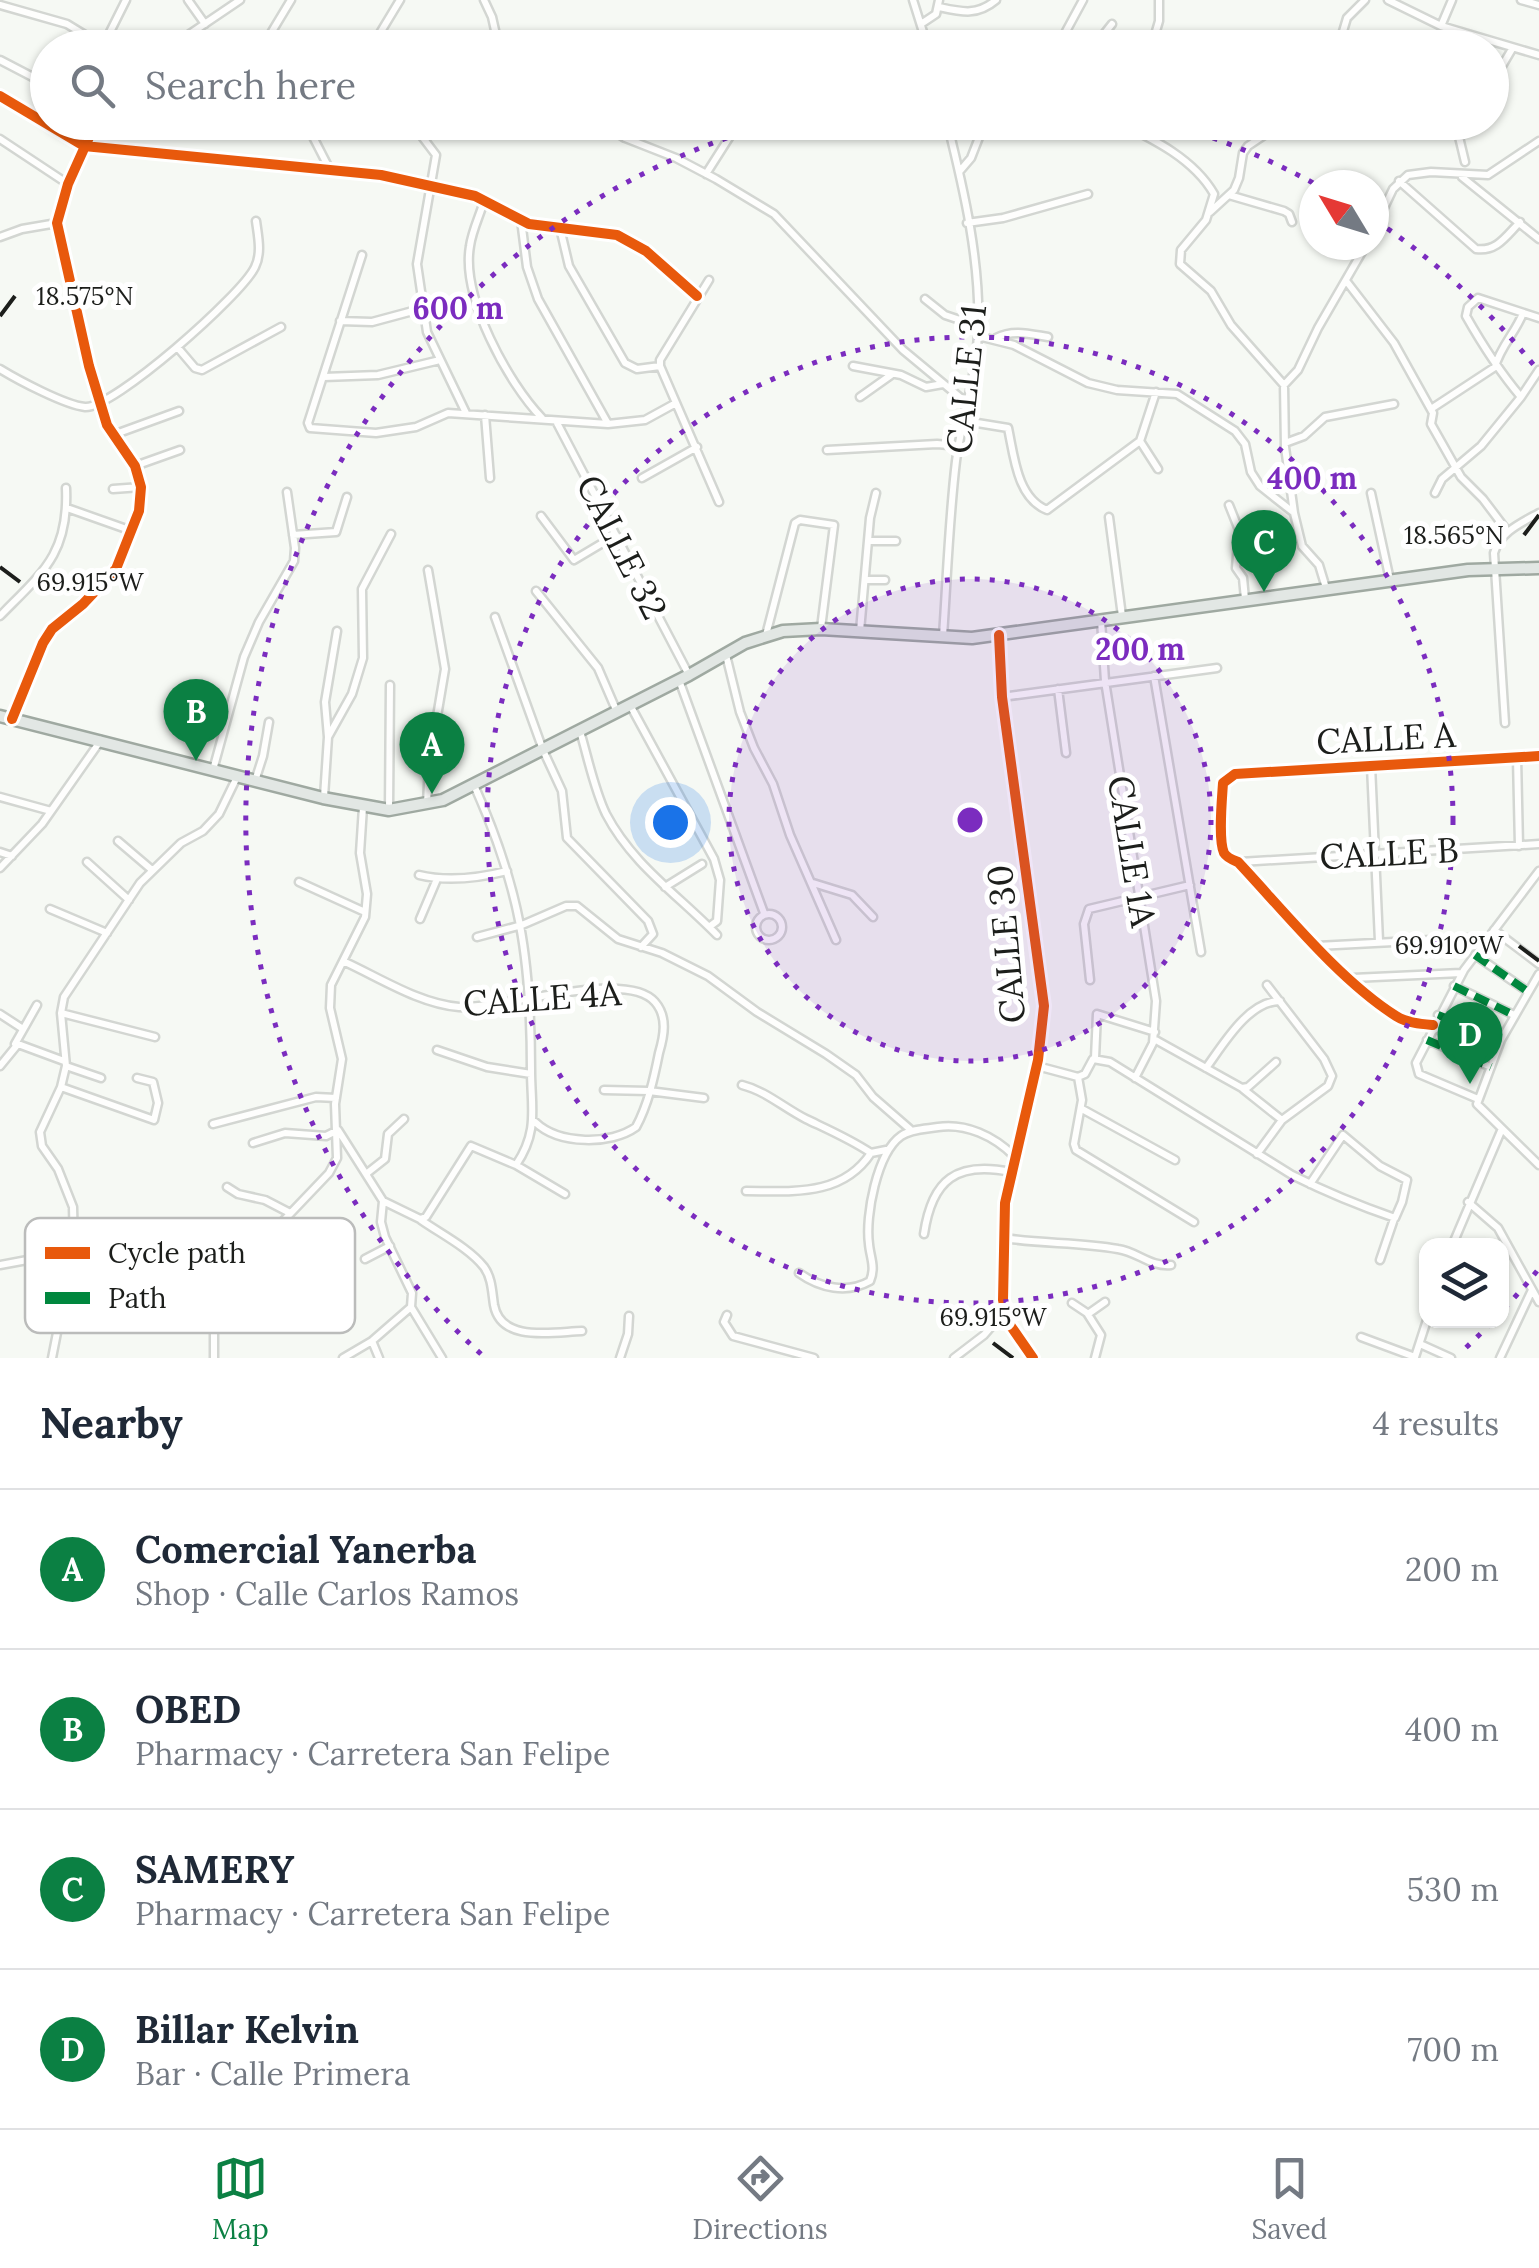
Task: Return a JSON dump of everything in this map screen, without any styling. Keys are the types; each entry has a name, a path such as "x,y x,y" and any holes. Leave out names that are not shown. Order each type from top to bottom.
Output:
{"main road":[{"path":"0,716 324,798 388,810 443,800 726,654 783,631 943,638 999,635 1468,570 1539,568"}],"street":[{"path":"111,30 126,0"},
{"path":"188,0 205,24"},
{"path":"196,30 240,0"},
{"path":"273,30 291,0"},
{"path":"382,30 400,0"},
{"path":"484,0 495,30"},
{"path":"913,0 922,30"},
{"path":"920,24 936,14 942,2 966,13 977,12 996,0"},
{"path":"1066,30 1082,0"},
{"path":"1157,30 1159,0"},
{"path":"1344,30 1348,18 1364,0"},
{"path":"1388,0 1453,30"},
{"path":"1441,26 1452,0"},
{"path":"1523,0 1539,6"},
{"path":"0,5 14,3 76,30"},
{"path":"1107,30 1112,24"},
{"path":"1509,48 1539,55"},
{"path":"1509,54 1512,49"},
{"path":"0,60 30,76"},
{"path":"0,96 30,114"},
{"path":"0,138 68,184"},
{"path":"74,140 84,146 381,175 428,186 484,201 529,224 617,235 646,251 696,296"},
{"path":"12,719 43,643 116,569 138,511 140,487 135,466 114,435 100,404 57,223 87,140"},
{"path":"315,140 331,171"},
{"path":"425,140 436,155 417,264 427,332 466,413"},
{"path":"630,140 706,174 774,214 903,350 968,405"},
{"path":"706,174 728,140"},
{"name":"CALLE 31","path":"943,638 959,446 978,336 975,274 952,140"},
{"path":"960,172 978,140"},
{"path":"1152,140 1197,172 1214,194 1209,213"},
{"path":"1256,140 1243,153 1240,178 1230,195 1209,213 1181,250 1180,264 1211,291 1232,325 1284,385 1285,442 1294,513 1302,546 1318,565 1326,588"},
{"path":"1460,140 1465,162"},
{"path":"1389,199 1398,181 1408,175 1431,172 1488,176 1539,142"},
{"path":"1460,174 1539,238"},
{"path":"1398,181 1476,248 1494,248 1520,222"},
{"path":"968,223 1003,218 1088,194"},
{"path":"1230,195 1284,211 1292,222"},
{"path":"484,201 469,249 474,296 492,340 529,404 542,418"},
{"path":"521,219 528,268 538,299 608,424"},
{"path":"0,369 22,383 85,407 100,404 178,348 238,290 254,269 259,242 256,221"},
{"path":"0,238 22,229 57,223"},
{"path":"560,228 569,266 625,363 638,369 660,366"},
{"path":"362,255 308,423 316,431 376,433 416,427 448,412 608,424 645,420 676,403"},
{"path":"1284,385 1298,370 1358,260"},
{"path":"709,280 696,296 660,366 718,502"},
{"path":"1347,282 1394,343 1431,409 1431,424 1456,468 1508,532"},
{"path":"1521,397 1496,367 1466,316 1468,307 1478,298 1539,318"},
{"path":"925,299 945,316 978,326"},
{"path":"340,321 372,322 424,308"},
{"path":"1431,409 1496,367 1523,313"},
{"path":"178,348 195,368 202,370 281,327"},
{"path":"996,338 1018,332 1048,337"},
{"path":"978,336 996,338 1052,362 1088,383 1117,390 1165,390 1177,394 1235,432 1245,444 1251,472 1260,486 1294,513"},
{"path":"323,377 378,375 440,360"},
{"path":"853,366 892,374 926,387 944,384"},
{"path":"1435,493 1442,479 1481,446 1539,370"},
{"path":"860,397 884,384 892,374"},
{"path":"965,421 1008,428 1018,476 1028,496 1044,510 1140,442 1156,392"},
{"path":"1285,442 1304,436 1326,417 1394,404"},
{"path":"114,435 179,412"},
{"path":"485,414 490,478"},
{"name":"CALLE 32","path":"555,420 684,677 764,913"},
{"path":"1140,442 1158,469"},
{"path":"827,450 959,446"},
{"path":"642,478 696,447"},
{"path":"135,466 180,450"},
{"path":"114,489 140,487"},
{"path":"0,616 53,560 67,508 66,488"},
{"path":"213,770 244,657 294,561 287,492"},
{"path":"1371,493 1390,580"},
{"path":"860,632 876,494"},
{"path":"294,536 336,532 348,497"},
{"path":"1230,505 1239,530 1236,568 1243,578 1245,600"},
{"path":"67,508 132,531"},
{"path":"1505,723 1495,570 1497,544 1539,512"},
{"path":"541,516 574,560 616,536"},
{"path":"1109,517 1122,616"},
{"path":"766,635 795,522 800,520 834,525 821,630"},
{"path":"328,737 360,674 364,642 362,586 391,534"},
{"path":"869,542 896,541"},
{"path":"427,803 445,669 428,570"},
{"path":"865,580 886,580"},
{"path":"536,591 598,668 616,712"},
{"path":"495,617 562,791 567,838 653,930 641,947"},
{"name":"CALLE 1A","path":"1101,619 1105,681 1156,1001 1154,1036 1134,1078"},
{"path":"324,798 328,737 324,702 338,630"},
{"name":"CALLE 30","path":"999,635 1002,696 1042,981 1044,1026 1005,1203 1004,1238 1005,1311 1008,1322 1033,1358"},
{"path":"726,654 747,730 774,784 790,835 836,940"},
{"path":"1002,696 1216,668"},
{"path":"1154,676 1201,952"},
{"path":"388,810 390,685"},
{"path":"1058,690 1066,753"},
{"path":"630,705 714,859 720,880 718,920 710,928"},
{"path":"254,781 268,722"},
{"path":"580,731 605,811 641,864 717,935"},
{"path":"0,868 51,812 102,740"},
{"name":"CALLE A","path":"1238,862 1224,852 1222,835 1223,783 1235,774 1539,756"},
{"path":"1517,758 1520,846"},
{"path":"1371,766 1379,941"},
{"path":"73,1218 73,1207 58,1169 42,1146 40,1132 61,1087 65,1063 61,1013 64,997 152,870 219,814 238,777"},
{"path":"474,785 508,871 522,925 531,996 534,1121 528,1145 516,1166"},
{"path":"0,797 51,812"},
{"path":"285,1218 329,1173 337,1158 336,1098 342,1059 330,1008 331,985 366,912 360,853 363,807"},
{"path":"118,840 152,870"},
{"name":"CALLE B","path":"1238,862 1539,844"},
{"path":"0,852 12,856"},
{"path":"87,862 129,900"},
{"path":"1238,862 1351,978 1400,1018 1434,1025"},
{"path":"664,887 702,864"},
{"path":"419,875 437,880 508,871"},
{"path":"1539,871 1462,973 1416,1063 1419,1074 1477,1101 1539,1165"},
{"path":"420,918 437,880"},
{"path":"298,882 366,912"},
{"path":"812,882 852,895 873,917"},
{"path":"1090,980 1085,914 1095,905 1190,885"},
{"path":"477,937 522,925 566,906 577,906 618,940 673,957 856,1076 873,1097 912,1131"},
{"path":"50,909 107,933"},
{"path":"764,913 776,916 780,924 778,936 771,942 759,935 759,918 764,913"},
{"path":"1316,946 1492,933 1539,964"},
{"path":"1474,955 1526,991"},
{"name":"CALLE 4A","path":"345,962 442,1004 483,1006 531,996 638,990 656,1002 665,1030 649,1091"},
{"path":"1351,978 1462,973"},
{"path":"1477,1101 1501,1040 1539,974"},
{"path":"1257,1154 1282,1120 1328,1086 1332,1076 1268,985"},
{"path":"1454,986 1514,1015"},
{"path":"1206,1068 1254,1011 1266,1003 1280,1001"},
{"path":"0,1066 4,1052 15,1045 37,1004"},
{"path":"61,1013 155,1037"},
{"path":"0,1014 24,1029"},
{"path":"1037,1066 1078,1077 1084,1074 1095,1058 1097,1014 1154,1036 1242,1088 1282,1120"},
{"path":"1438,1015 1501,1040"},
{"path":"1427,1040 1491,1066"},
{"path":"15,1045 100,1078"},
{"path":"437,1050 487,1067 531,1074"},
{"path":"1095,1058 1110,1062 1310,1184 1394,1218"},
{"path":"1242,1088 1276,1062"},
{"path":"1078,1077 1082,1109 1076,1150 1194,1222"},
{"path":"61,1087 154,1120 157,1091 153,1082 138,1078"},
{"path":"742,1085 759,1089 871,1153"},
{"path":"604,1090 704,1098"},
{"path":"534,1121 558,1135 613,1139 636,1126 649,1091"},
{"path":"213,1124 316,1097 336,1098"},
{"path":"1082,1109 1175,1160"},
{"path":"366,1174 385,1159 388,1134 404,1119"},
{"path":"746,1191 811,1191 828,1187 862,1166 871,1153 886,1150 912,1131 953,1125 1003,1144 1015,1156"},
{"path":"253,1143 285,1134 326,1136 338,1130"},
{"path":"338,1130 383,1201 420,1219 482,1266 490,1278 495,1312 503,1324 526,1333 582,1331"},
{"path":"1455,1238 1501,1130"},
{"path":"1310,1184 1344,1136 1377,1164 1406,1178 1402,1202 1380,1260"},
{"path":"420,1219 432,1208 471,1146 478,1146 565,1194"},
{"path":"799,1273 828,1287 850,1288 870,1281 873,1262 868,1217 886,1150"},
{"path":"924,1234 930,1206 950,1178 963,1170 981,1168 1011,1172"},
{"path":"226,1187 290,1213"},
{"path":"383,1201 381,1222 412,1292 412,1307 442,1358"},
{"path":"1468,1202 1498,1228 1539,1302"},
{"path":"1004,1238 1036,1244 1115,1248 1150,1264 1171,1265"},
{"path":"365,1259 390,1246"},
{"path":"0,1265 25,1260"},
{"path":"1500,1358 1532,1289"},
{"path":"1088,1314 1106,1302"},
{"path":"1072,1303 1088,1314 1101,1335 1095,1358"},
{"path":"344,1358 372,1341 412,1307"},
{"path":"954,1358 984,1335 1005,1311"},
{"path":"727,1315 724,1322 733,1336 814,1358"},
{"path":"620,1358 629,1316"},
{"path":"1362,1337 1415,1358 1425,1328"},
{"path":"52,1358 57,1333"},
{"path":"214,1358 215,1333"},
{"path":"372,1341 379,1358"},
{"path":"1420,1344 1451,1358"}],"marked path":[{"path":"1475,955 1527,991"},
{"path":"1454,986 1514,1015"},
{"path":"1438,1015 1501,1040"},
{"path":"1427,1040 1491,1067"}],"cycle path":[{"path":"0,96 30,114"},
{"path":"74,140 84,146 381,175 475,196 529,224 617,235 646,251 697,296"},
{"path":"12,719 43,643 52,629 116,569 139,511 141,487 135,466 107,425 89,366 57,223 68,184 88,140"},
{"path":"999,635 1002,697 1044,1006 1038,1060 1005,1203 1003,1300 1008,1322 1033,1358"},
{"path":"1433,1025 1396,1016 1354,984 1238,862 1225,855 1221,829 1223,783 1235,774 1539,756"}],"place":[{"name":"SAMERY","path":"1264,592"},
{"name":"OBED","path":"196,761"},
{"name":"Comercial Yanerba","path":"432,794"},
{"name":"Billar Kelvin","path":"1470,1084"}]}
